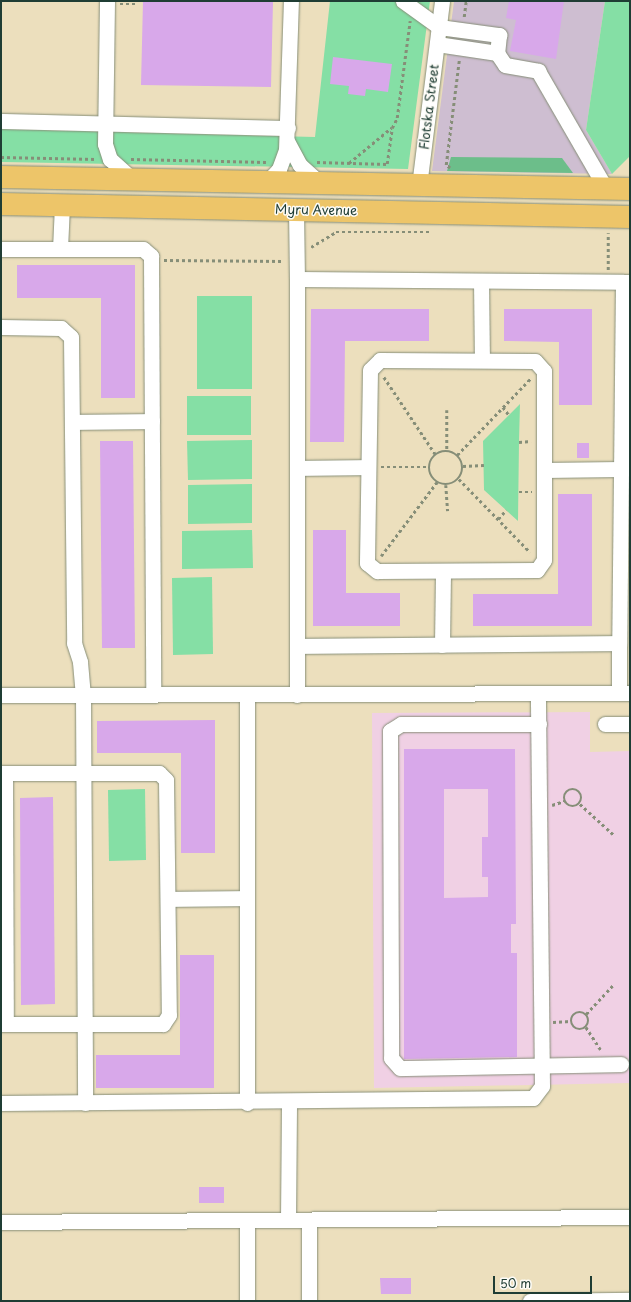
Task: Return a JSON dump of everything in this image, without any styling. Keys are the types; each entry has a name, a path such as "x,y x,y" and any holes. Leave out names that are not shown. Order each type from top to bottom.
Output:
{"highway":[{"name":"Myru Avenue","path":"1,177 630,189"},
{"name":"Flotska Street","path":"415,212 419,186"},
{"name":"Myru Avenue","path":"1,204 630,217"}],"street":[{"path":"107,1 104,124 110,159 133,180"},
{"path":"266,183 283,162 287,134 291,1"},
{"name":"Flotska Street","path":"419,186 442,1"},
{"path":"407,4 439,27 499,35 497,53 505,65 538,71 606,189"},
{"path":"437,44 497,53"},
{"path":"1,121 104,124 287,134"},
{"path":"287,134 298,162 321,184"},
{"path":"60,249 62,205"},
{"path":"296,210 299,468 297,695"},
{"path":"1,249 143,249 148,251 152,260 153,695"},
{"path":"1,695 624,693 619,643 620,469 626,282 297,279"},
{"path":"481,281 482,360"},
{"path":"1,327 61,328 70,332 73,422 74,643 80,662 84,695 86,1103"},
{"path":"380,360 482,360 535,361 541,368 544,470 544,560 537,570 377,571 367,564 370,370 375,365 380,360"},
{"path":"73,422 152,421"},
{"path":"299,468 368,467"},
{"path":"544,470 620,469"},
{"path":"442,645 443,571"},
{"path":"297,646 619,643"},
{"path":"1,1103 247,1103 532,1098 542,1086 538,694"},
{"path":"247,695 247,1103"},
{"path":"539,724 402,724 390,731 391,1058 400,1068 616,1064"},
{"path":"605,724 630,724"},
{"path":"3,773 159,773 166,780 169,1015 163,1024 4,1024 3,773"},
{"path":"168,900 247,898"},
{"path":"288,1220 289,1102"},
{"path":"1,1222 630,1217"},
{"path":"247,1220 247,1301"},
{"path":"308,1220 309,1301"},
{"path":"530,1301 630,1300"}],"path":[{"path":"462,30 466,1"},
{"path":"298,162 387,164 392,128 397,118 407,4"},
{"path":"446,165 460,47"},
{"path":"348,163 392,128"},
{"path":"1,157 283,162"},
{"path":"152,260 308,260 311,246 336,232 440,231"},
{"path":"601,231 608,231 608,282"},
{"path":"375,365 436,455"},
{"path":"457,455 541,368"},
{"path":"503,407 509,415"},
{"path":"447,410 447,451"},
{"path":"447,451 457,455 463,466 459,479 446,485 437,482 430,467 436,455 447,451"},
{"path":"463,466 484,465"},
{"path":"368,467 430,467"},
{"path":"459,479 541,564"},
{"path":"372,568 437,482"},
{"path":"446,485 448,511"},
{"path":"498,519 506,510"},
{"path":"577,790 582,796 580,804 569,806 565,794 577,790"},
{"path":"580,804 614,834"},
{"path":"586,1014 615,983"},
{"path":"586,1014 576,1012 571,1019 576,1029 586,1027"},
{"path":"586,1014 589,1020 586,1027"},
{"path":"586,1027 616,1064"}],"shaded area":[{"path":"454,1 605,1 586,130 612,174 432,171"},
{"path":"590,712 590,752 630,751 630,1083 374,1088 372,713"}],"green space":[{"path":"330,1 430,1 408,169 1,162 1,129 315,137"},
{"path":"605,1 630,1 630,156 612,174 586,130"},
{"path":"451,157 562,158 573,173 447,171"},
{"path":"197,296 252,296 252,389 197,389"},
{"path":"187,396 251,396 251,435 187,435"},
{"path":"520,404 518,521 484,490 483,441"},
{"path":"252,440 252,479 188,480 187,441"},
{"path":"252,484 252,523 188,524 188,485"},
{"path":"252,530 253,568 182,569 182,531"},
{"path":"212,577 213,654 173,655 172,578"},
{"path":"145,789 146,860 109,861 108,790"}],"building":[{"path":"143,1 273,1 271,87 141,85"},
{"path":"509,1 564,1 556,59 510,51 516,20 506,18"},
{"path":"333,57 392,64 388,92 366,89 365,96 348,94 349,86 330,84"},
{"path":"17,265 135,265 135,398 101,398 101,298 17,298"},
{"path":"311,309 429,309 429,341 345,341 344,442 310,442"},
{"path":"504,309 592,309 592,405 559,405 559,342 504,341"},
{"path":"100,441 133,441 135,648 102,648"},
{"path":"577,443 589,443 589,458 577,458"},
{"path":"558,494 592,494 592,626 473,626 473,594 558,594"},
{"path":"313,530 346,530 346,593 400,593 400,626 313,626"},
{"path":"215,720 215,853 181,853 181,753 97,753 97,721"},
{"path":"404,749 515,749 516,924 511,924 511,953 517,953 517,1057 404,1059","holes":["444,789 488,789 488,837 482,837 482,877 488,877 488,897 444,898"]},
{"path":"53,797 55,1004 21,1005 20,798"},
{"path":"180,955 214,955 214,1088 96,1088 96,1055 180,1055"},
{"path":"199,1187 224,1187 224,1203 199,1203"},
{"path":"380,1278 411,1278 411,1294 381,1294"}]}
